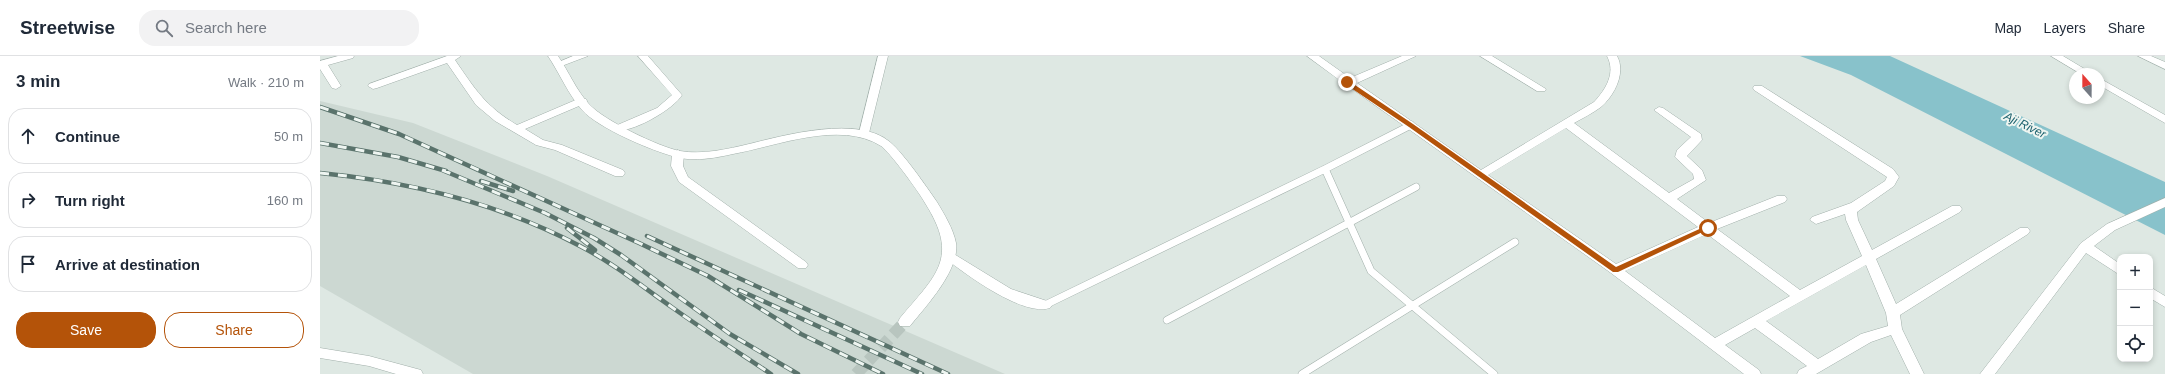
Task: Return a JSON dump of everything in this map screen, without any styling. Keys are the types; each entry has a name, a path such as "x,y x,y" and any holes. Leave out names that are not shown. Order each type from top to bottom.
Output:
{"street":[{"path":"336,86 321,64 349,56"},
{"path":"583,56 556,60 592,114 619,128 678,154 711,154 833,132 864,133 875,136 886,144 936,210 947,228 950,241 949,255 932,288 905,322"},
{"path":"619,128 666,107 675,101 677,95 643,56"},
{"path":"864,133 883,56"},
{"path":"1312,56 1615,270 1713,345 1754,374"},
{"path":"1347,82 1411,56"},
{"path":"1484,56 1541,89"},
{"path":"1480,175 1598,104 1610,90 1616,67 1616,61 1612,56"},
{"path":"2056,56 2077,68"},
{"path":"2143,56 2165,66"},
{"path":"373,86 453,57 480,103 499,119 540,144 558,147 619,173"},
{"path":"2105,85 2165,120"},
{"path":"1758,88 1889,172 1893,177 1890,183 1855,206 1816,220"},
{"path":"516,128 582,101"},
{"path":"1659,110 1697,136 1681,156 1698,174 1700,180 1669,199"},
{"path":"1567,123 1800,297"},
{"path":"678,154 677,166 683,179 802,265"},
{"path":"1615,270 1708,228 1781,199"},
{"path":"1987,374 2085,246 2111,227 2165,202"},
{"path":"1855,206 1851,212 1852,220 1884,289 1893,314 1895,329 1917,374"},
{"path":"1713,345 1870,259 1956,209"},
{"path":"1893,314 2024,231"},
{"path":"2085,246 2117,268"},
{"path":"949,255 977,278 1024,302 1045,305"},
{"path":"2153,294 2165,302"},
{"path":"1756,321 1817,366"},
{"path":"1804,374 1866,338 1895,329"},
{"path":"320,353 369,361 416,374"}],"lane":[{"path":"1045,305 1326,169 1411,125"},
{"path":"1326,169 1371,271 1494,374"},
{"path":"1167,320 1416,187"},
{"path":"1302,374 1515,242"}],"shaded area":[{"path":"320,101 413,123 547,176 1005,374 473,374 320,286"}],"water":[{"name":"Aji River","path":"1800,56 1890,56 2165,182 2165,235 1851,75"}],"tunnel":[{"path":"856,374 905,322"}],"railway":[{"path":"320,107 399,134 639,243 708,276 801,334 883,374"},
{"path":"320,143 398,157 446,171"},
{"path":"442,170 545,213 594,238 621,255 730,334 798,374"},
{"path":"320,173 388,182 454,197 486,206 549,231 604,260 697,325 771,374"},
{"path":"481,181 513,191"},
{"path":"567,228 595,250"},
{"path":"647,236 948,374"},
{"path":"739,290 922,374"}],"route":[{"path":"1347,82 1411,125 1615,270 1708,228"}]}
